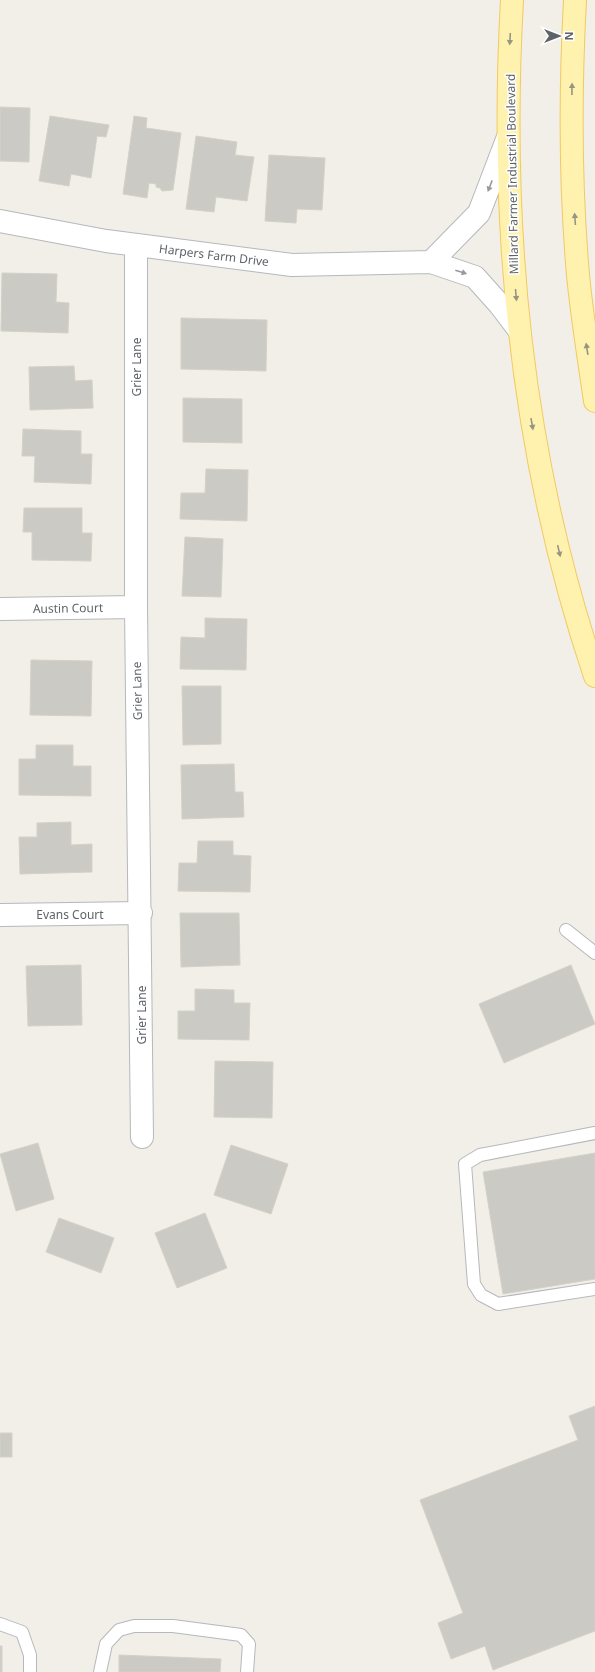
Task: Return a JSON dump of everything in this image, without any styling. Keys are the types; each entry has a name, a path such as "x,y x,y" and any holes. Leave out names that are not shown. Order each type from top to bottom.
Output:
{"main road":[{"name":"Millard Farmer Industrial Boulevard","path":"512,0 509,57 509,136 512,258 519,330 543,486 561,563 595,676"},
{"path":"575,0 572,55 571,124 574,208 578,275 595,401"}],"street":[{"path":"431,262 479,214 509,136"},
{"name":"Harpers Farm Drive","path":"0,221 106,241 292,265 431,262 475,277 500,305 519,330"},
{"name":"Grier Lane","path":"136,245 136,607 142,1137"},
{"name":"Austin Court","path":"0,610 136,607"},
{"name":"Evans Court","path":"0,914 140,914"}],"lane":[{"path":"566,930 595,953"},
{"path":"595,1133 480,1155 465,1164 474,1284 480,1296 498,1304 595,1289"},
{"path":"0,1624 22,1632 30,1654 30,1672"},
{"path":"100,1672 106,1644 119,1630 134,1626 173,1626 241,1635 249,1644 247,1672"}],"building":[{"path":"0,107 30,108 29,162 0,161"},
{"path":"50,116 109,125 106,137 97,136 91,178 71,174 69,186 39,181"},
{"path":"134,116 147,118 146,128 181,133 173,190 162,191 160,188 156,187 156,184 149,183 147,198 123,194"},
{"path":"196,136 237,142 235,155 254,157 247,201 216,197 214,212 186,209"},
{"path":"269,155 325,158 322,210 297,209 296,223 265,221"},
{"path":"2,273 57,274 56,302 69,303 68,333 1,331"},
{"path":"181,318 267,320 266,371 181,369"},
{"path":"74,366 75,381 92,380 93,408 30,410 29,367"},
{"path":"183,398 242,399 242,443 183,442"},
{"path":"23,429 81,431 81,454 92,454 91,484 34,482 35,456 22,456"},
{"path":"206,469 248,470 247,521 180,519 181,493 205,493"},
{"path":"24,508 82,508 82,533 92,533 91,561 32,560 32,532 23,532"},
{"path":"185,537 223,539 221,597 182,596"},
{"path":"205,618 247,619 246,670 180,669 181,637 205,638"},
{"path":"31,660 92,661 91,716 30,715"},
{"path":"182,686 221,686 221,744 183,745"},
{"path":"36,745 73,745 73,766 91,766 91,796 19,795 19,759 36,759"},
{"path":"234,764 235,792 243,792 244,817 182,819 181,765"},
{"path":"71,822 71,845 92,844 92,872 20,874 19,837 37,837 37,823"},
{"path":"198,841 233,841 233,855 251,856 250,892 178,891 179,863 197,863"},
{"path":"180,913 239,913 240,965 181,967"},
{"path":"81,965 82,1025 28,1026 26,966"},
{"path":"571,965 595,1024 504,1063 479,1004"},
{"path":"195,989 234,990 234,1003 250,1003 249,1040 178,1039 178,1011 195,1011"},
{"path":"215,1061 273,1062 272,1118 214,1117"},
{"path":"38,1143 54,1199 16,1211 0,1154"},
{"path":"231,1145 288,1164 271,1214 214,1195"},
{"path":"595,1153 595,1279 503,1294 483,1172"},
{"path":"205,1213 227,1268 177,1288 155,1233"},
{"path":"59,1218 114,1238 101,1273 46,1252"},
{"path":"595,1406 595,1631 493,1670 485,1646 451,1659 438,1623 463,1613 420,1500 578,1440 569,1416"},
{"path":"0,1433 12,1433 12,1457 0,1457"},
{"path":"0,1646 2,1646 2,1672 0,1672"},
{"path":"119,1655 221,1659 220,1672 119,1672"}]}
